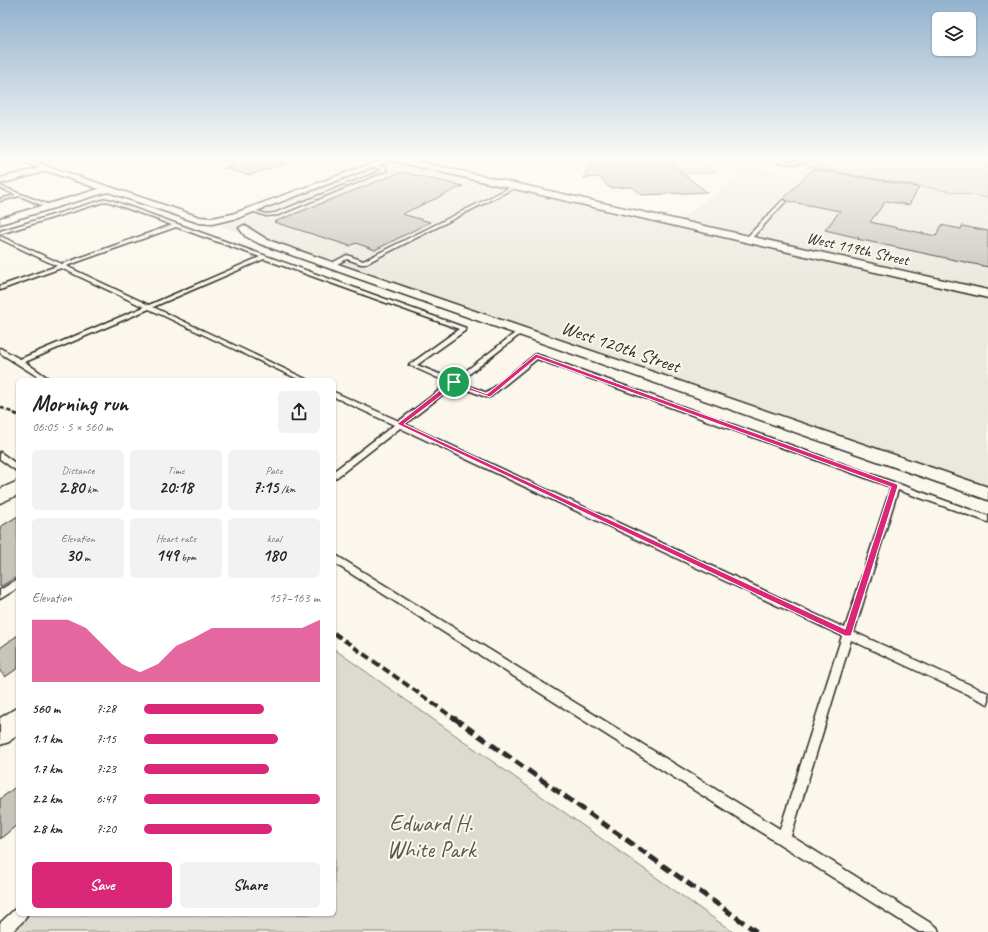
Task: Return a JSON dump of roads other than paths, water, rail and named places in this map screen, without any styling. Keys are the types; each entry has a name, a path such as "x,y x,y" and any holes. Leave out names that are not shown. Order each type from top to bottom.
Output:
{"street":[{"path":"0,221 65,201"},
{"path":"145,201 199,220 219,220 274,201"},
{"name":"West 119th Street","path":"584,201 988,294"},
{"name":"West 120th Street","path":"244,228 249,234 264,242 988,494"},
{"path":"0,497 16,488"},
{"path":"0,733 16,721"}],"lane":[{"path":"38,201 50,206"},
{"path":"0,233 102,201"},
{"path":"111,201 464,329 412,365 488,396 536,356 988,519"},
{"path":"251,210 266,215 276,214 307,201"},
{"path":"331,265 347,258 363,263 485,201"},
{"path":"748,239 784,201"},
{"path":"0,288 176,225"},
{"path":"0,237 301,378"},
{"path":"20,362 264,257"},
{"path":"336,473 521,331"},
{"path":"0,350 45,378"},
{"path":"336,395 988,700"},
{"path":"0,455 16,467"},
{"path":"783,839 895,486"},
{"path":"336,559 932,932"},
{"path":"0,595 16,584"},
{"path":"1,932 18,916"}],"railway":[{"path":"0,407 16,414"},
{"path":"336,634 455,719"},
{"path":"454,718 757,932"}],"park label":[{"name":"Edward H. White Park","path":"431,836"}]}
